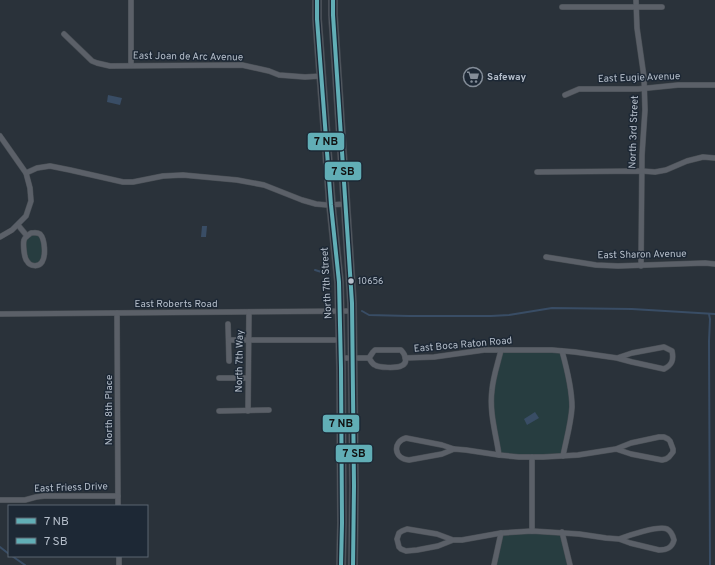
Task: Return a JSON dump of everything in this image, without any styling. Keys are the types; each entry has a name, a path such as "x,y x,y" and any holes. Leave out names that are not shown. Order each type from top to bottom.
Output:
{"main road":[{"name":"North 7th Street","path":"317,0 317,19 338,274 341,358 341,565"},
{"path":"333,0 352,311 354,486 352,565"},
{"path":"341,486 354,486"}],"street":[{"path":"131,0 131,65"},
{"name":"North 3rd Street","path":"636,0 637,28 644,77 645,110 642,155 641,266"},
{"path":"562,7 662,7"},
{"name":"East Joan de Arc Avenue","path":"64,34 92,60 97,63 110,66 242,65 279,76 322,76"},
{"name":"East Eugie Avenue","path":"565,94 579,89 715,85"},
{"path":"0,136 26,173 30,188 31,201 26,216 12,230 0,237"},
{"path":"537,172 655,172 666,170 687,161 703,158 715,158"},
{"path":"26,173 37,168 50,166 123,182 133,182 163,176 183,175 237,180 264,185 316,204 346,204"},
{"path":"18,225 27,236"},
{"path":"31,233 40,234 44,242 44,259 42,263 38,265 34,266 26,261 24,239 27,236 31,233"},
{"name":"East Sharon Avenue","path":"546,258 596,265 618,266 705,263 715,264"},
{"name":"East Roberts Road","path":"0,314 352,311"},
{"name":"North 7th Way","path":"248,411 249,312"},
{"name":"North 8th Place","path":"117,313 118,505"},
{"path":"228,324 229,361"},
{"path":"229,340 340,340"},
{"name":"East Boca Raton Road","path":"405,358 434,357 484,350 510,350 562,351 617,358 664,369 671,365 673,361 672,351 664,347 632,353 617,358"},
{"name":"East Boca Raton Road","path":"341,358 369,358 376,366 380,367 400,367 405,362 404,353 400,350 375,350 369,358"},
{"path":"499,455 492,419 491,398 501,350"},
{"path":"562,351 571,390 572,402 571,419 562,456"},
{"path":"219,378 248,378"},
{"path":"219,411 268,410"},
{"path":"454,449 442,454 409,460 400,458 397,449 399,442 406,438 442,445 454,449 499,455 532,457 562,456 616,449 631,442 659,437 668,439 673,449 669,457 662,460 631,454 616,449"},
{"path":"532,457 532,531"},
{"name":"East Friess Drive","path":"0,500 25,500 44,496 118,496"},
{"path":"453,540 438,546 406,551 398,547 397,539 399,533 407,529 437,534 453,540 462,540 500,533 532,531 562,532 619,539 660,550 668,549 674,540 668,529 662,528 619,539"},
{"path":"562,532 570,565"},
{"path":"494,565 500,533"}],"green space":[{"path":"37,233 42,238 42,263 29,264 24,245 27,236"},
{"path":"501,350 562,351 572,402 563,456 499,455 491,405"},
{"path":"562,532 570,565 494,565 501,533"}],"water":[{"path":"108,95 122,98 120,105 107,102"},
{"path":"202,226 207,226 206,237 201,237"},
{"path":"535,412 539,418 527,425 524,419"}],"waterway":[{"path":"315,270 328,274"},
{"path":"362,311 369,315 491,316 509,315 552,308 632,309 715,314"},
{"path":"709,314 710,565"},
{"path":"0,547 8,553"},
{"path":"13,557 25,565"}],"transit line":[{"path":"317,0 317,19 331,205 339,282 341,368 341,565"},
{"path":"333,0 352,303 354,486 353,565"}],"place":[{"name":"Safeway","path":"473,77"},
{"name":"10656","path":"351,281"}]}
